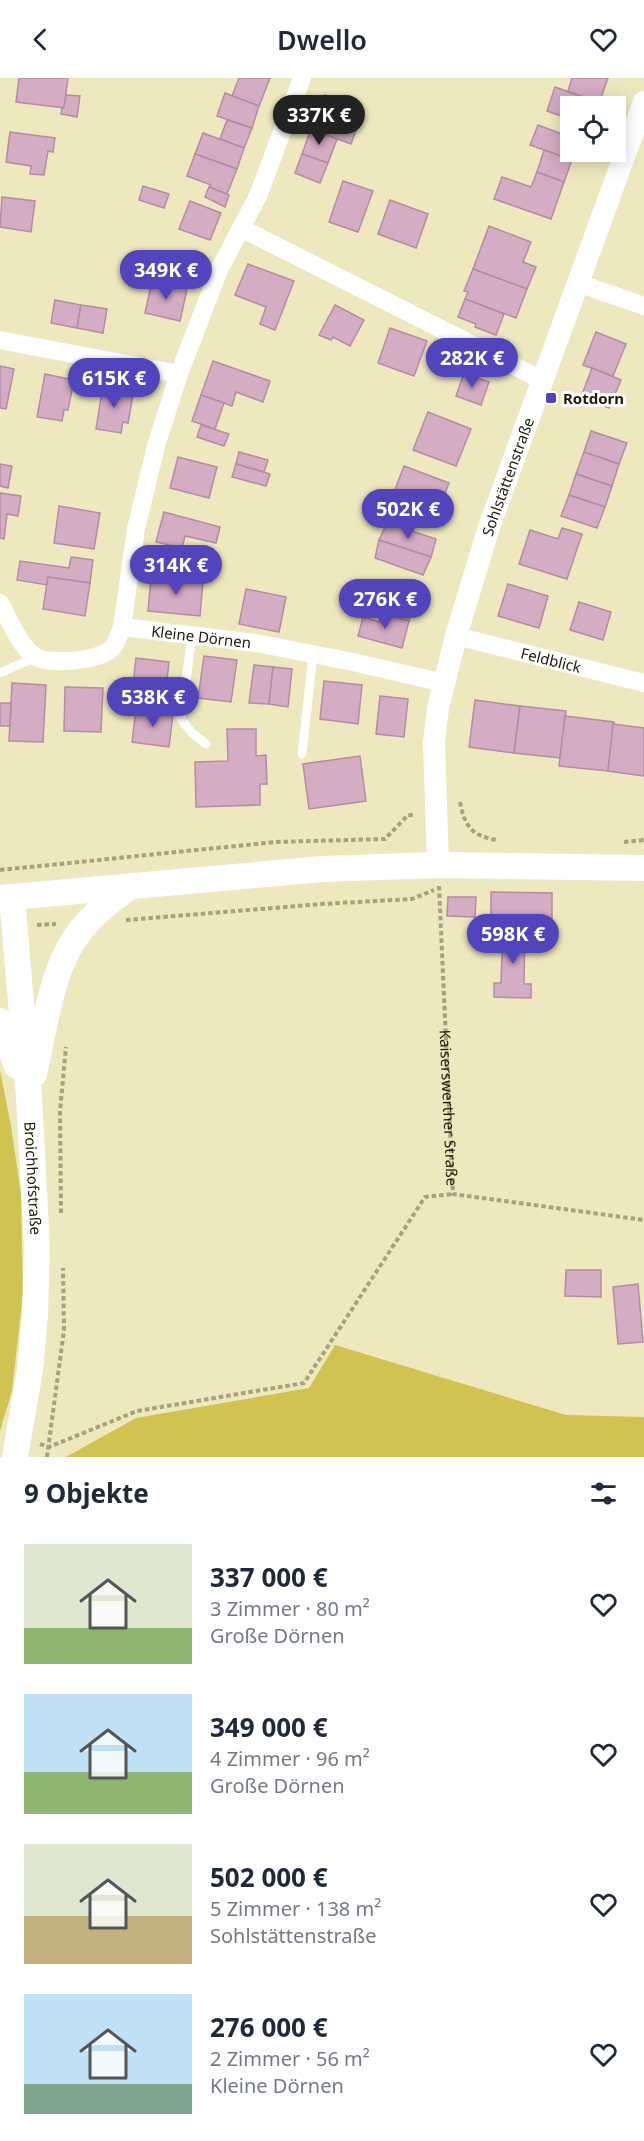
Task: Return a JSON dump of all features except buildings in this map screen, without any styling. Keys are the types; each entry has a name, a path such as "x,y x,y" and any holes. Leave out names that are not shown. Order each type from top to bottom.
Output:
{"main road":[{"path":"6,898 322,869 439,876 644,868"},
{"path":"28,1098 56,977 69,947 105,903 129,888"},
{"name":"Broichhofstraße","path":"6,898 28,1098 37,1248 35,1316 30,1370 17,1447"},
{"path":"0,1022 28,1098"}],"street":[{"path":"0,603 25,647 36,657 49,660 91,658 112,649 122,627 136,529 156,446 178,374 219,270 258,196 302,78"},
{"name":"Sohlstättenstraße","path":"439,876 434,742 438,708 456,636 489,527 644,102"},
{"path":"241,228 542,381"},
{"path":"579,283 644,306"},
{"path":"0,340 178,374"},
{"name":"Kleine Dörnen","path":"122,627 256,643 444,683"},
{"name":"Feldblick","path":"456,636 644,683"}],"lane":[{"path":"192,635 181,719 192,733 206,744"},
{"path":"302,754 313,654"},
{"path":"0,673 36,657"}],"path":[{"path":"460,801 465,819 475,834 483,838 505,842"},
{"path":"0,870 275,842 385,839 408,814 436,817"},
{"path":"621,842 644,840"},
{"path":"120,920 412,899 439,876"},
{"name":"Kaiserswerther Straße","path":"439,876 453,1194 644,1220"},
{"path":"62,1217 60,1111 67,1036"},
{"path":"17,1447 49,1447 137,1411 304,1383 425,1197 453,1194"},
{"path":"47,1457 64,1330 62,1263"}],"shaded area":[{"path":"0,1070 21,1194 23,1294 12,1391 0,1431"},
{"path":"335,1345 566,1415 644,1417 644,1457 66,1457 136,1418 309,1388"}],"place":[{"name":"Rotdorn","path":"551,398"}]}
